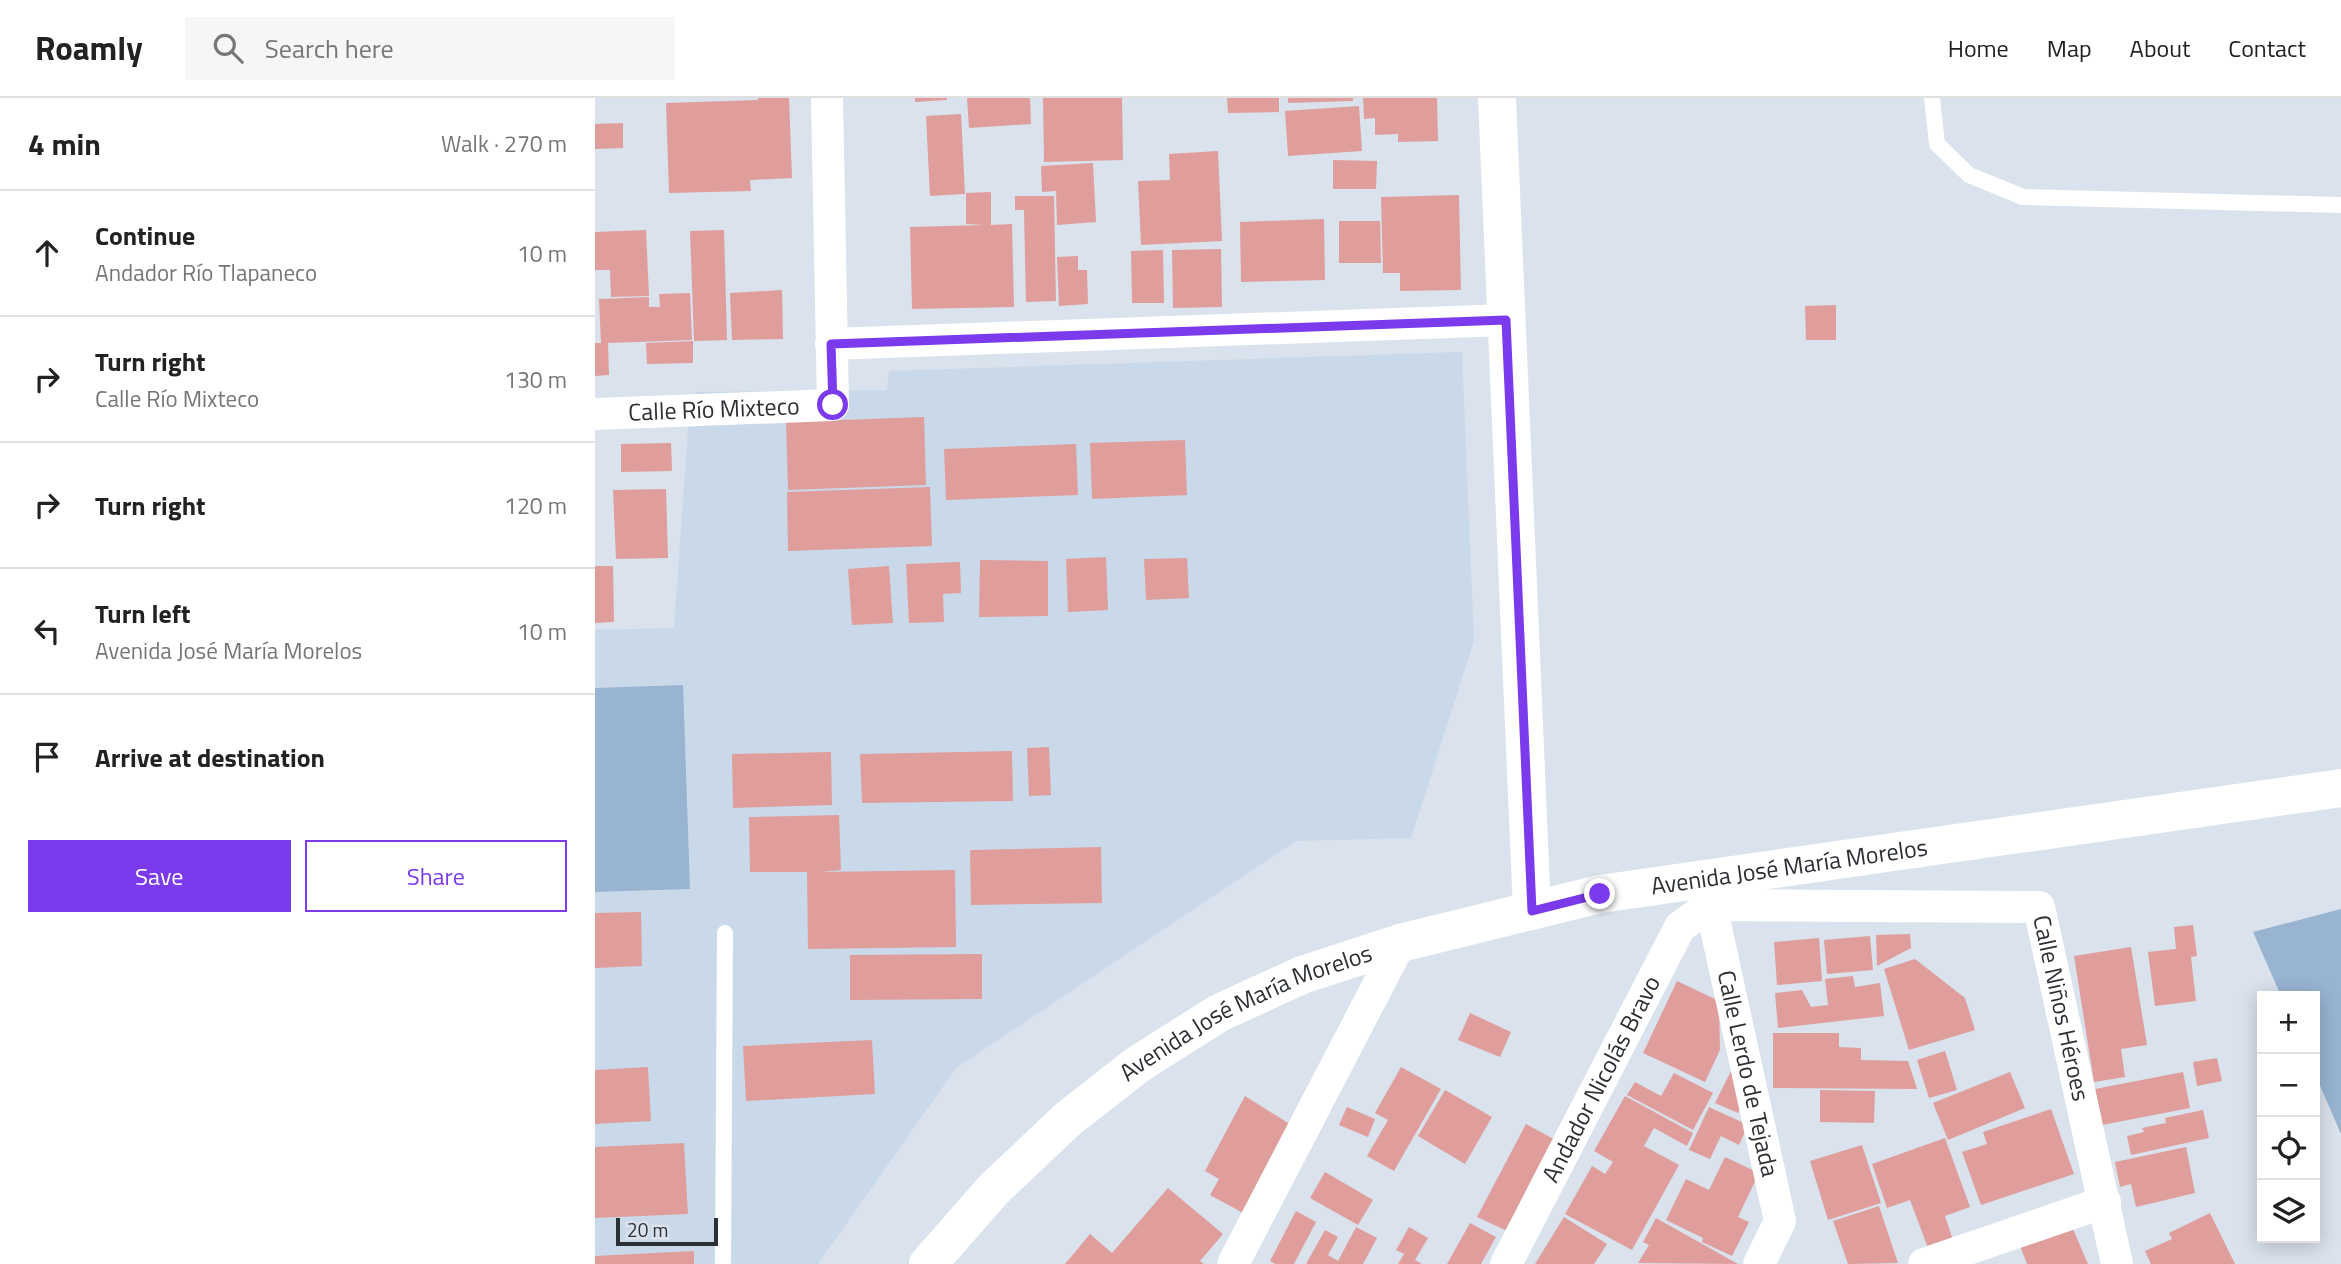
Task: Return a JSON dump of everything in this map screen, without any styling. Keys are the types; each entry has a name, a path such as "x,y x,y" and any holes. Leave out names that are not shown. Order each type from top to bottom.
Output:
{"main road":[{"path":"1496,98 1532,911"},
{"name":"Avenida José María Morelos","path":"928,1264 994,1189 1067,1119 1137,1065 1219,1013 1290,981 1399,943 1600,894 1708,892 2341,788"}],"street":[{"path":"827,98 831,344 1506,320"},
{"name":"Calle Río Mixteco","path":"595,414 833,405 831,344"},
{"name":"Calle Niños Héroes","path":"1708,892 2039,907 2117,1264"},
{"name":"Andador Nicolás Bravo","path":"1506,1264 1680,927 1708,892"},
{"name":"Calle Lerdo de Tejada","path":"1708,892 1780,1221 1759,1264"},
{"path":"1235,1263 1399,943"},
{"path":"1924,1264 2105,1202"}],"lane":[{"path":"1932,98 1937,144 1969,175 2023,197 2341,205"},
{"path":"723,1264 725,933"}],"shaded area":[{"path":"1462,352 1474,641 1411,838 1296,841 956,1068 818,1264 595,1264 595,630 674,628 688,429 696,392 887,390 889,371"},
{"path":"683,685 690,889 595,892 595,688"},
{"path":"2341,909 2341,1134 2320,1086 2320,991 2279,991 2253,932"}],"building":[{"path":"789,98 792,178 750,180 751,191 669,193 666,103"},
{"path":"915,98 947,98 947,100 915,102"},
{"path":"967,98 1030,98 1031,124 969,128"},
{"path":"1043,98 1122,98 1123,160 1044,162"},
{"path":"1227,98 1279,98 1279,112 1228,113"},
{"path":"1288,98 1353,98 1353,101 1288,103"},
{"path":"1363,98 1437,98 1438,141 1398,142 1398,134 1375,135 1375,118 1364,119"},
{"path":"1359,106 1362,151 1288,156 1285,111"},
{"path":"961,114 965,194 930,196 926,116"},
{"path":"623,123 623,148 595,149 595,124"},
{"path":"1218,151 1222,241 1141,245 1138,181 1170,180 1169,154"},
{"path":"1333,160 1377,161 1376,189 1333,189"},
{"path":"1093,163 1096,222 1057,225 1056,191 1042,192 1041,166"},
{"path":"991,192 991,225 1012,224 1014,307 912,309 910,227 985,225 966,224 966,193"},
{"path":"1459,195 1461,290 1400,291 1400,273 1383,273 1381,197"},
{"path":"1015,196 1054,196 1056,301 1026,302 1024,210 1015,210"},
{"path":"1324,219 1325,280 1241,282 1240,222"},
{"path":"1339,221 1380,221 1381,263 1339,263"},
{"path":"646,230 649,296 611,297 610,270 595,270 595,232"},
{"path":"724,230 727,340 694,341 690,231"},
{"path":"1221,249 1222,307 1173,308 1172,250"},
{"path":"1163,250 1164,303 1132,303 1131,251"},
{"path":"1078,256 1078,270 1087,270 1088,304 1059,306 1057,257"},
{"path":"782,290 783,339 732,340 730,293"},
{"path":"690,293 692,340 608,343 609,375 595,376 595,343 601,343 599,299 649,297 649,307 660,307 659,294"},
{"path":"1836,305 1836,340 1806,340 1805,306"},
{"path":"693,341 693,363 647,364 646,343"},
{"path":"924,417 926,485 788,490 786,422"},
{"path":"1185,440 1187,495 1092,499 1090,443"},
{"path":"671,443 672,471 621,472 621,444"},
{"path":"1076,444 1078,495 946,500 944,449"},
{"path":"930,487 932,546 788,551 787,492"},
{"path":"666,489 668,558 616,559 613,490"},
{"path":"1106,557 1108,610 1068,612 1066,559"},
{"path":"1187,558 1189,598 1146,600 1144,559"},
{"path":"980,560 1048,561 1048,616 979,617"},
{"path":"960,562 961,593 943,594 944,622 909,623 906,564"},
{"path":"595,566 613,566 614,622 595,623"},
{"path":"889,566 893,623 852,625 848,569"},
{"path":"1049,747 1051,795 1029,796 1027,748"},
{"path":"1012,751 1013,801 862,803 860,754"},
{"path":"831,752 832,805 733,808 732,754"},
{"path":"839,815 841,870 821,872 955,870 956,947 808,949 807,872 750,872 749,817"},
{"path":"1101,847 1102,903 971,905 970,850"},
{"path":"641,912 642,966 595,968 595,913"},
{"path":"2193,925 2197,956 2191,957 2196,1001 2155,1006 2148,952 2176,949 2174,927"},
{"path":"1910,934 1911,948 1877,966 1876,935"},
{"path":"1870,936 1873,970 1827,974 1824,940"},
{"path":"1819,938 1822,981 1777,985 1774,942"},
{"path":"2131,947 2147,1045 2121,1049 2125,1077 2094,1082 2074,956"},
{"path":"982,954 982,999 850,1000 850,955"},
{"path":"1915,959 1965,998 1975,1030 1909,1050 1884,969"},
{"path":"1853,976 1855,987 1880,983 1884,1016 1778,1028 1775,993 1802,990 1811,1007 1828,1005 1825,979"},
{"path":"1677,981 1719,1001 1720,1050 1705,1082 1643,1053"},
{"path":"1470,1013 1511,1032 1500,1057 1458,1040"},
{"path":"1773,1033 1839,1033 1839,1047 1861,1048 1861,1060 1908,1061 1917,1089 1773,1088"},
{"path":"872,1040 875,1094 746,1101 743,1046"},
{"path":"1945,1051 1957,1090 1929,1098 1917,1060"},
{"path":"2217,1058 2222,1081 2197,1086 2193,1062"},
{"path":"1737,1059 1746,1097 1738,1113 1715,1103"},
{"path":"648,1067 651,1121 595,1124 595,1070"},
{"path":"1401,1067 1441,1089 1394,1171 1367,1156 1388,1120 1375,1113"},
{"path":"2010,1072 2025,1108 1948,1140 1933,1103"},
{"path":"2183,1072 2190,1108 2102,1125 2095,1089"},
{"path":"1674,1073 1713,1093 1693,1130 1627,1095 1635,1082 1661,1096"},
{"path":"1445,1090 1492,1117 1465,1164 1418,1136"},
{"path":"1820,1090 1875,1091 1874,1123 1820,1122"},
{"path":"1245,1096 1293,1126 1245,1214 1210,1195 1219,1179 1205,1171"},
{"path":"1625,1096 1693,1133 1687,1146 1654,1128 1644,1146 1679,1165 1632,1250 1565,1214 1592,1166 1605,1174 1613,1162 1594,1151"},
{"path":"1347,1107 1375,1119 1368,1137 1339,1125"},
{"path":"1709,1107 1748,1125 1739,1145 1721,1136 1710,1159 1689,1150"},
{"path":"2051,1109 2074,1174 1981,1205 1962,1152 1987,1144 1983,1132"},
{"path":"2203,1110 2209,1138 2131,1155 2127,1136 2144,1132 2142,1128 2166,1123 2165,1118"},
{"path":"1526,1124 1561,1143 1514,1234 1477,1217"},
{"path":"1945,1138 1970,1207 1945,1216 1953,1240 1928,1248 1910,1200 1887,1208 1872,1164"},
{"path":"684,1143 688,1214 595,1218 595,1147"},
{"path":"1862,1145 1881,1203 1828,1220 1810,1161"},
{"path":"2186,1147 2195,1193 2136,1207 2131,1184 2120,1187 2115,1162"},
{"path":"1725,1157 1759,1173 1738,1217 1749,1222 1732,1256 1666,1220 1686,1179 1709,1190"},
{"path":"1325,1172 1373,1200 1358,1225 1310,1198"},
{"path":"1168,1188 1223,1234 1200,1261 1204,1264 1065,1264 1090,1234 1112,1253"},
{"path":"1879,1206 1898,1263 1848,1264 1833,1221"},
{"path":"1296,1211 1316,1222 1294,1264 1275,1264 1270,1261"},
{"path":"2210,1213 2235,1264 2151,1264 2145,1251 2172,1239 2169,1233"},
{"path":"1564,1217 1607,1244 1594,1264 1535,1264"},
{"path":"1656,1218 1738,1264 1638,1263 1649,1245 1643,1242"},
{"path":"2070,1222 2088,1264 2027,1264 2019,1243"},
{"path":"1470,1223 1496,1237 1481,1264 1447,1264"},
{"path":"1356,1227 1377,1238 1363,1264 1306,1264 1325,1230 1338,1237 1328,1255 1338,1261"},
{"path":"1409,1227 1428,1238 1415,1260 1422,1264 1398,1264 1404,1254 1396,1250"},
{"path":"694,1251 694,1264 595,1264 595,1256"}],"route":[{"path":"833,405 831,344 1506,320 1532,911 1600,894"}]}
